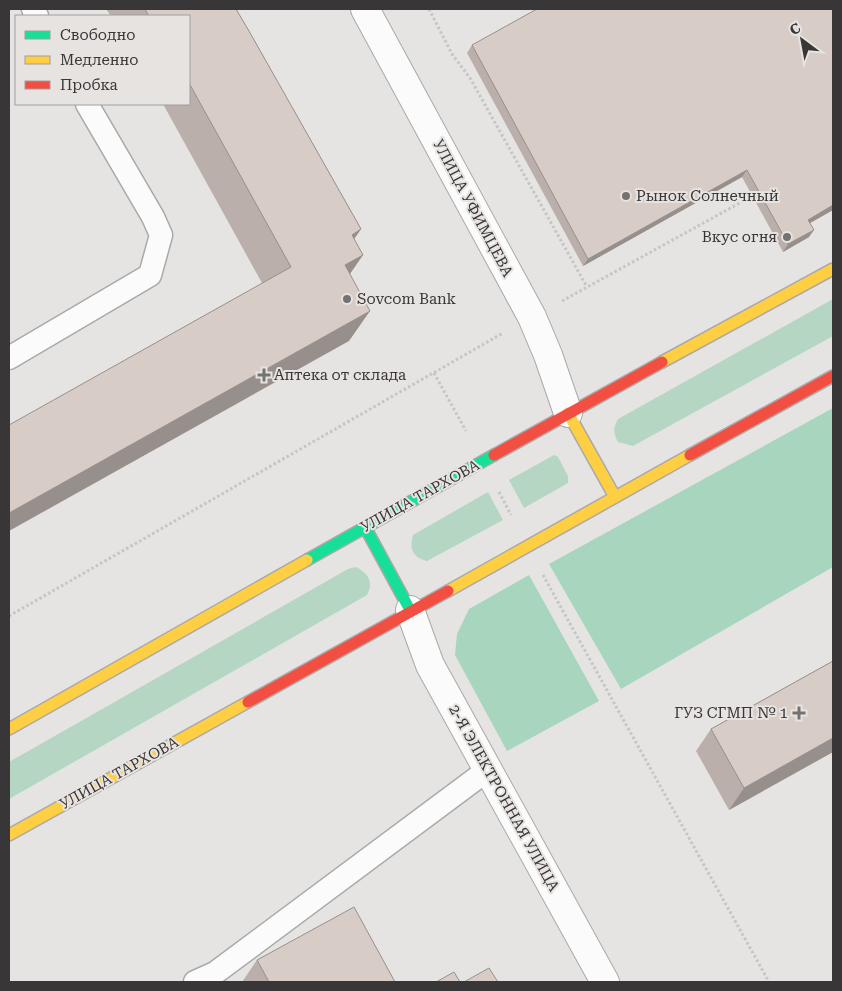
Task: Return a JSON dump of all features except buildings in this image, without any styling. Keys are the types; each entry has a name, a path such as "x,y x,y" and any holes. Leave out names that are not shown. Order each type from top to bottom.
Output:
{"main road":[{"name":"УЛИЦА ТАРХОВА","path":"9,728 568,413 833,269"},
{"name":"УЛИЦА ТАРХОВА","path":"9,835 833,376"},
{"path":"568,413 615,497"},
{"path":"365,527 410,610"}],"street":[{"name":"УЛИЦА УФИМЦЕВА","path":"365,9 532,317 548,355 568,413"},
{"name":"2-Я ЭЛЕКТРОННАЯ УЛИЦА","path":"410,610 430,665 489,768 605,982"}],"lane":[{"path":"9,358 150,275 161,235 153,217 88,105"},
{"path":"195,982 215,973 489,768"}],"path":[{"path":"429,9 452,54 470,78 587,287"},
{"path":"557,303 757,193"},
{"path":"9,616 512,328"},
{"path":"434,373 466,431"},
{"path":"496,487 513,519"},
{"path":"542,572 769,982"}],"green space":[{"path":"833,299 833,336 633,446 618,442 614,430 618,419"},
{"path":"833,408 833,567 621,689 549,564"},
{"path":"554,455 558,457 568,476 568,483 524,508 509,480"},
{"path":"488,492 503,520 427,561 415,555 412,549 413,535"},
{"path":"356,567 369,578 370,586 367,595 9,799 9,762 348,569"},
{"path":"529,575 599,701 507,751 455,655 457,634 469,609"}],"traffic: fast":[{"path":"307,560 494,455"},
{"path":"365,527 410,610"}],"traffic: slow":[{"path":"662,362 833,269"},
{"path":"568,413 615,497"},
{"path":"448,591 690,455"},
{"path":"9,729 307,560"},
{"path":"9,835 248,702"}],"traffic: jam":[{"path":"494,455 662,362"},
{"path":"690,455 833,376"},
{"path":"248,702 448,591"}],"place":[{"name":"Рынок Солнечный","path":"626,196"},
{"name":"Вкус огня","path":"787,237"},
{"name":"Sovcom Bank","path":"347,299"},
{"name":"Аптека от склада","path":"264,375"},
{"name":"ГУЗ СГМП № 1","path":"799,713"}]}
